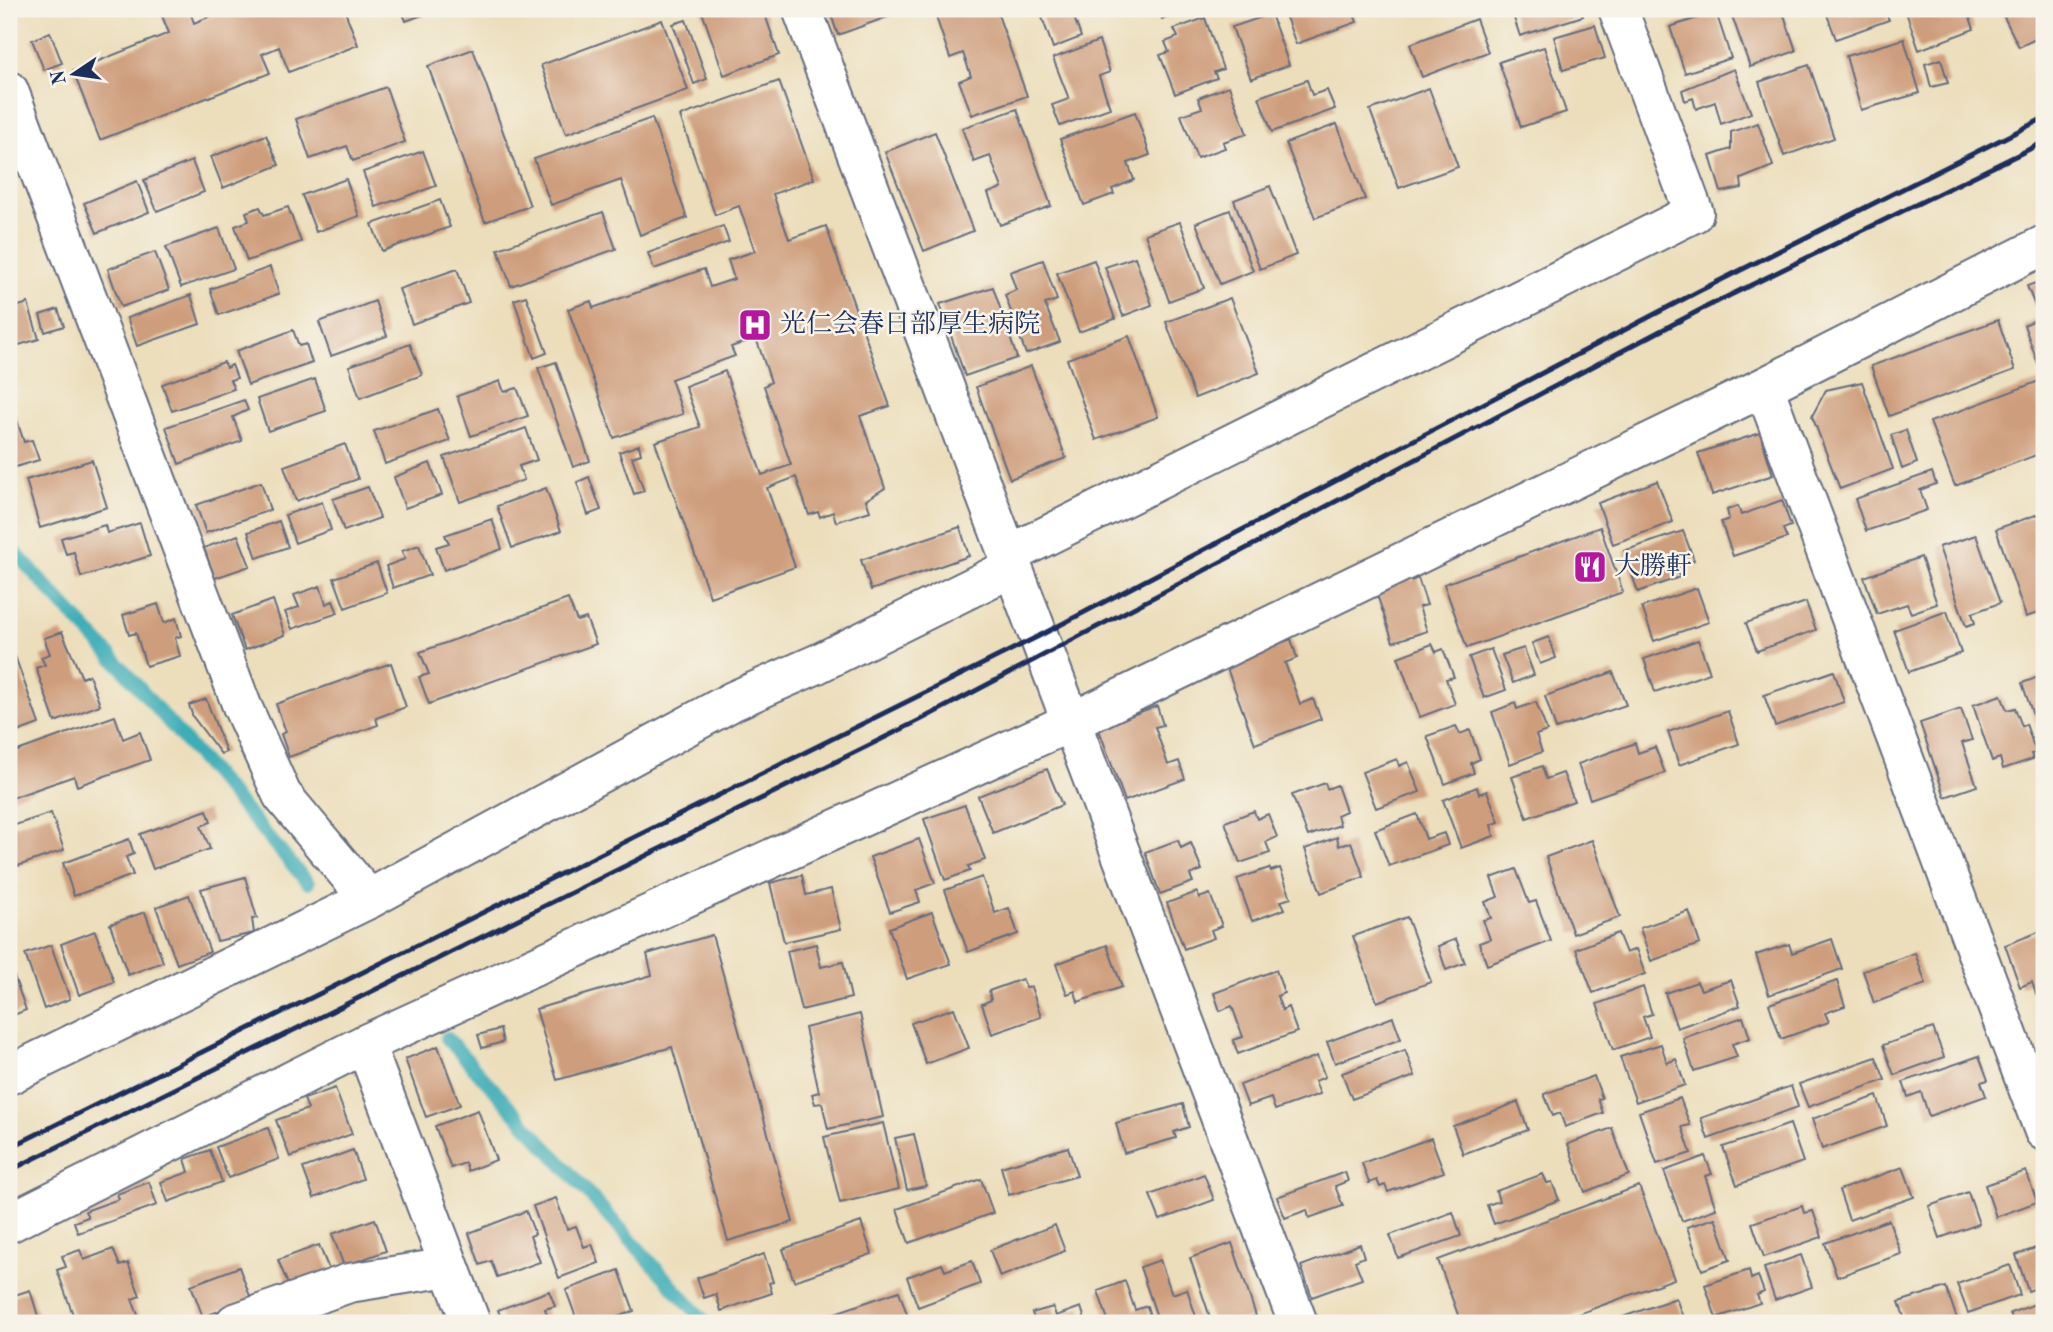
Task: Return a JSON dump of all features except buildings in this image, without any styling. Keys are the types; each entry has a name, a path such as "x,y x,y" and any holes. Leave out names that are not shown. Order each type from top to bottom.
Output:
{"street":[{"path":"802,9 1298,1323"},
{"path":"9,1074 369,899 733,701 817,664 1011,561 1694,213 1618,9"},
{"path":"9,91 242,705 282,795 369,899"},
{"path":"9,1223 365,1044 1070,723 1764,387 2044,244"},
{"path":"1764,387 2044,1131"},
{"path":"365,1044 471,1323"},
{"path":"235,1323 349,1283 449,1267"}],"waterway":[{"path":"9,546 122,668 308,883"},
{"path":"447,1038 706,1323"}],"railway":[{"path":"9,1148 1039,636 1699,291 2044,118"},
{"path":"9,1171 920,720 1702,309 2044,142"}],"place":[{"name":"光仁会春日部厚生病院","path":"755,325"},
{"name":"大勝軒","path":"1590,567"}]}
